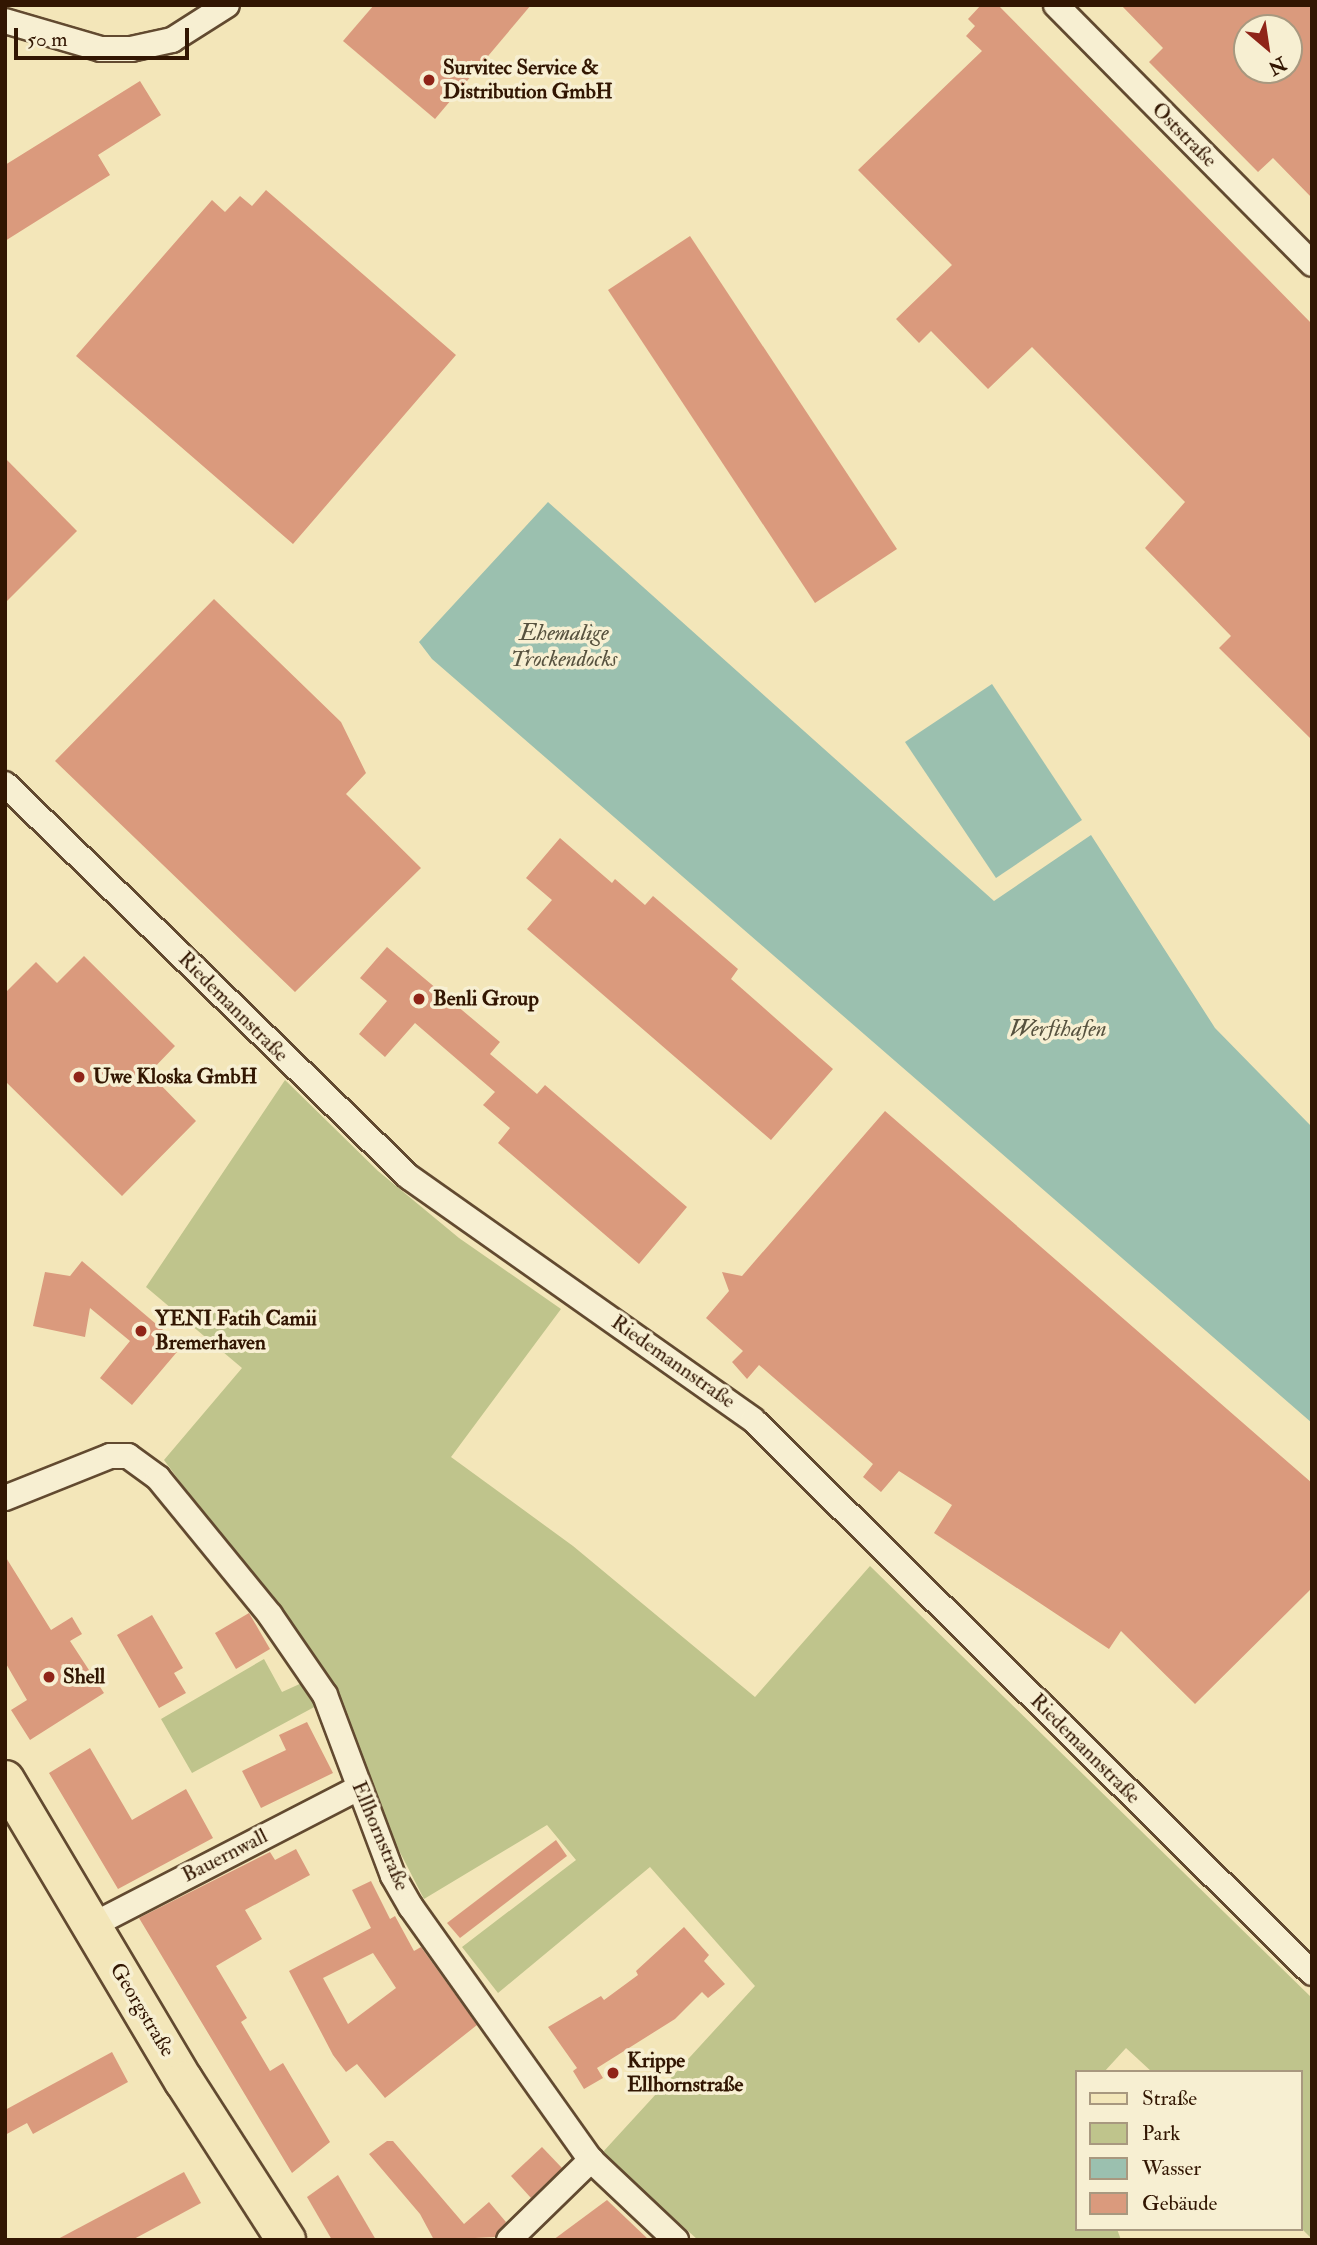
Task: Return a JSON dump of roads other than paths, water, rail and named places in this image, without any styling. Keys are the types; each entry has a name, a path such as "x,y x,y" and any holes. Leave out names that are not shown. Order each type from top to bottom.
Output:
{"main road":[{"name":"Georgstraße","path":"5,1780 284,2239"}],"street":[{"path":"5,21 101,49 131,49 172,40 227,5"},
{"name":"Oststraße","path":"1056,5 1312,264"},
{"name":"Riedemannstraße","path":"5,784 409,1177 753,1420 1312,1973"},
{"name":"Ellhornstraße","path":"5,1498 110,1456 128,1456 158,1478 270,1615 325,1695 393,1875 411,1906 591,2160 676,2240"},
{"name":"Bauernwall","path":"93,1925 358,1788"},
{"path":"509,2240 591,2160"}],"water":[{"path":"548,502 994,901 1091,835 1215,1028 1312,1127 1312,1423 432,659 419,642"},
{"path":"992,684 1082,820 996,878 905,742"}],"place":[{"name":"Survitec Service & Distribution GmbH","path":"429,80"},
{"name":"Benli Group","path":"419,999"},
{"name":"Uwe Kloska GmbH","path":"79,1077"},
{"name":"YENI Fatih Camii Bremerhaven","path":"141,1331"},
{"name":"Shell","path":"49,1677"},
{"name":"Krippe Ellhornstraße","path":"613,2073"}],"water label":[{"name":"Ehemalige Trockendocks","path":"564,646"},
{"name":"Werfthafen","path":"1058,1029"}]}
